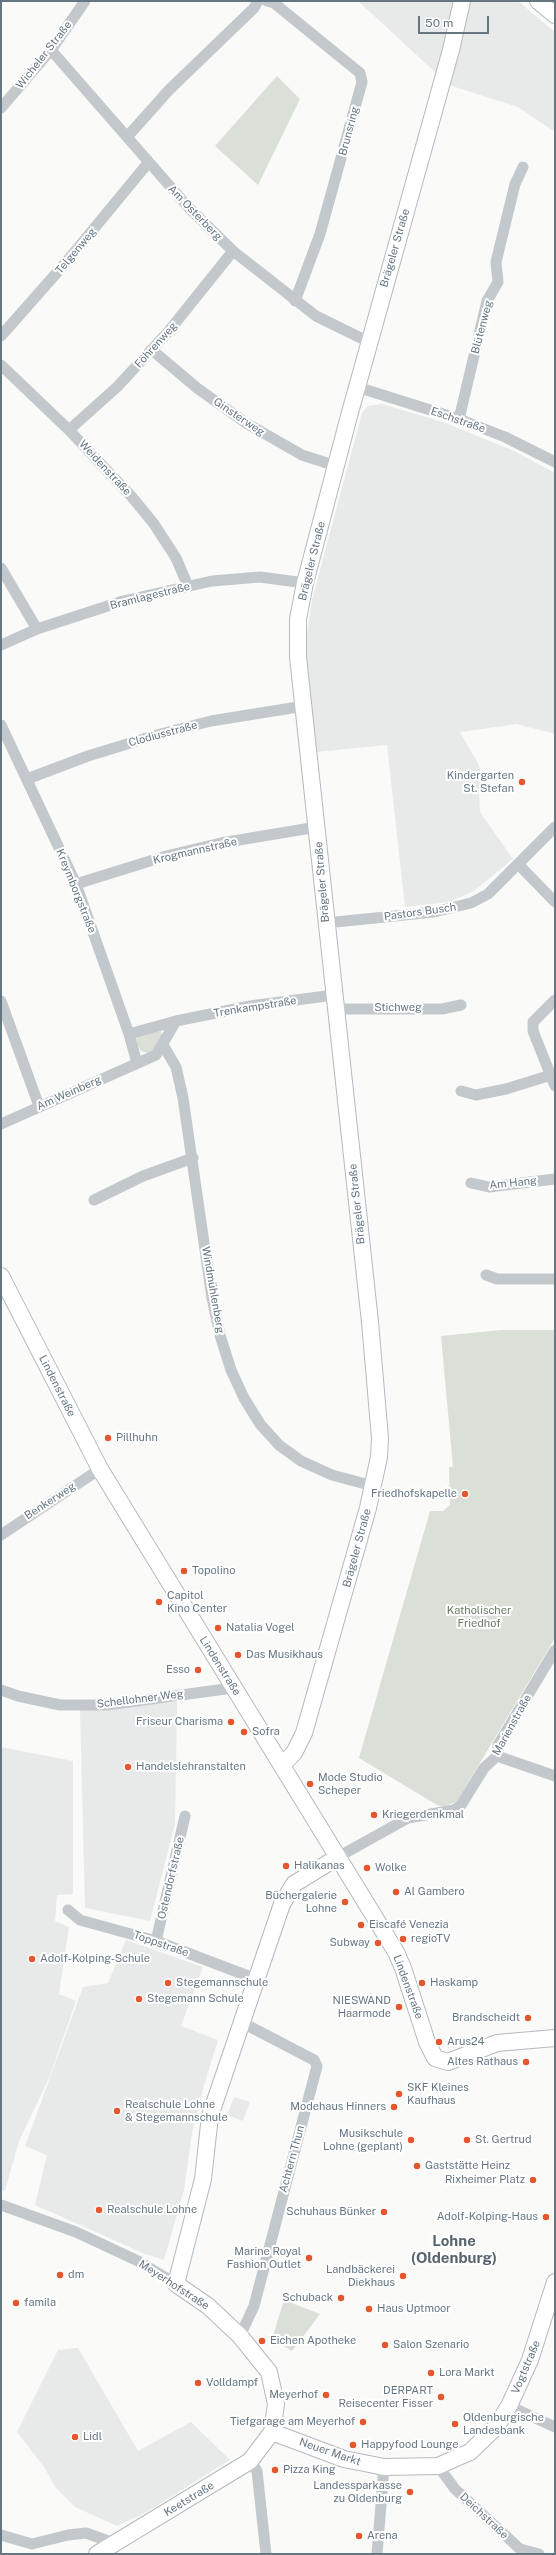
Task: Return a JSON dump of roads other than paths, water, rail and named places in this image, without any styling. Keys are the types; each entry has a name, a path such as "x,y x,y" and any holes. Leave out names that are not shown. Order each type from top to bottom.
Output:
{"street":[{"name":"Wicheler Straße","path":"1,108 50,50 85,1"},
{"path":"127,137 169,90 254,8 258,1"},
{"name":"Brunsring","path":"267,1 274,3 360,73 362,82 320,234 295,301"},
{"name":"Brägeler Straße","path":"282,1765 300,1744 304,1733 373,1486 380,1438 298,657 298,619 305,583 336,466 369,342 451,50 462,1"},
{"path":"538,1 555,16"},
{"name":"Am Osterberg","path":"50,50 148,163 189,208 233,251 316,316 369,342"},
{"name":"Telgenweg","path":"1,336 68,260 148,163"},
{"name":"Blütenweg","path":"459,419 487,301 498,282 496,262 515,184 523,167"},
{"name":"Föhrenweg","path":"69,430 117,387 152,350 233,251"},
{"name":"Ginsterweg","path":"152,350 197,388 246,423 302,455 336,466"},
{"name":"Weidenstraße","path":"1,365 69,430 132,497 154,524 176,558 188,586"},
{"name":"Eschstraße","path":"357,387 459,419 505,437 555,462"},
{"path":"1,568 37,629"},
{"name":"Bramlagestraße","path":"1,645 37,629 123,601 212,581 260,578 305,583"},
{"name":"Clodiusstraße","path":"27,779 88,756 153,736 211,721 304,706"},
{"name":"Kreymborgstraße","path":"1,725 76,884 129,1034 137,1063"},
{"name":"Krogmannstraße","path":"76,884 166,856 221,843 317,827"},
{"name":"Pastors Busch","path":"326,923 449,910 471,903 488,894 519,865 555,827"},
{"path":"519,865 555,902"},
{"path":"555,1000 533,1022 536,1038 555,1086"},
{"path":"1,1001 39,1106"},
{"name":"Trenkampstraße","path":"129,1034 176,1021 250,1006 335,1002"},
{"name":"Stichweg","path":"335,1002 442,1009 461,1005"},
{"path":"137,1063 156,1055 176,1021"},
{"name":"Windmühlenberg","path":"163,1045 176,1067 193,1158 214,1306 231,1370 244,1398 260,1424 279,1445 301,1461 332,1475 373,1486"},
{"name":"Am Weinberg","path":"1,1124 137,1063"},
{"path":"461,1090 476,1095 506,1089 551,1075"},
{"path":"94,1200 143,1176 193,1158"},
{"name":"Am Hang","path":"471,1183 489,1187 555,1179"},
{"path":"486,1275 497,1279 555,1279"},
{"name":"Lindenstraße","path":"1,1276 100,1469 396,1952 403,1968 427,2042 435,2058 448,2062 497,2043 555,2038"},
{"name":"Benkerweg","path":"1,1535 100,1469"},
{"name":"Marienstraße","path":"338,1857 408,1818 454,1810 461,1805 484,1768 497,1756 498,1745 555,1650"},
{"name":"Schellohner Weg","path":"1,1690 18,1696 60,1705 99,1705 233,1688"},
{"path":"497,1756 555,1776"},
{"name":"Ostendorfstraße","path":"156,1941 185,1816"},
{"path":"176,2284 203,2179 210,2116 282,1904 292,1888 338,1857"},
{"name":"Toppstraße","path":"68,1910 80,1920 156,1941 256,1979"},
{"name":"Achtern Thun","path":"240,2336 254,2306 317,2066 314,2060 241,2022"},
{"name":"Meyerhofstraße","path":"1,2205 76,2232 138,2261 176,2284 208,2306 240,2336 258,2356 269,2372 274,2384 276,2404 272,2432"},
{"name":"Vogtstraße","path":"438,2466 452,2461 474,2449 496,2427 509,2406 530,2360 555,2282"},
{"path":"509,2406 555,2427"},
{"name":"Keetstraße","path":"97,2554 250,2462 272,2432"},
{"name":"Neuer Markt","path":"272,2432 344,2459 384,2467 438,2466"},
{"path":"250,2462 257,2471 266,2554"},
{"name":"Deichstraße","path":"438,2466 455,2489 520,2552 539,2554"},
{"path":"377,2554 384,2467"},
{"path":"1,2535 32,2544 73,2534 86,2533 114,2543"}],"place":[{"name":"Kindergarten St. Stefan","path":"522,782"},
{"name":"Pillhuhn","path":"108,1438"},
{"name":"Friedhofskapelle","path":"465,1494"},
{"name":"Topolino","path":"184,1571"},
{"name":"Capitol Kino Center","path":"159,1602"},
{"name":"Natalia Vogel","path":"218,1628"},
{"name":"Das Musikhaus","path":"238,1655"},
{"name":"Esso","path":"198,1670"},
{"name":"Friseur Charisma","path":"231,1722"},
{"name":"Sofra","path":"244,1732"},
{"name":"Handelslehranstalten","path":"128,1767"},
{"name":"Mode Studio Scheper","path":"310,1784"},
{"name":"Kriegerdenkmal","path":"374,1815"},
{"name":"Halikanas","path":"286,1866"},
{"name":"Wolke","path":"367,1868"},
{"name":"Al Gambero","path":"396,1892"},
{"name":"Büchergalerie Lohne","path":"345,1902"},
{"name":"Eiscafé Venezia","path":"361,1925"},
{"name":"regioTV","path":"403,1939"},
{"name":"Subway","path":"378,1943"},
{"name":"Adolf-Kolping-Schule","path":"32,1959"},
{"name":"Stegemannschule","path":"168,1983"},
{"name":"Haskamp","path":"422,1983"},
{"name":"Stegemann Schule","path":"139,1999"},
{"name":"NIESWAND Haarmode","path":"399,2007"},
{"name":"Brandscheidt","path":"528,2018"},
{"name":"Arus24","path":"439,2042"},
{"name":"Altes Rathaus","path":"526,2062"},
{"name":"SKF Kleines Kaufhaus","path":"399,2094"},
{"name":"Modehaus Hinners","path":"394,2107"},
{"name":"Realschule Lohne & Stegemannschule","path":"117,2111"},
{"name":"Musikschule Lohne (geplant)","path":"411,2140"},
{"name":"St. Gertrud","path":"467,2140"},
{"name":"Gaststätte Heinz","path":"417,2166"},
{"name":"Rixheimer Platz","path":"533,2180"},
{"name":"Realschule Lohne","path":"99,2210"},
{"name":"Schuhaus Bünker","path":"384,2212"},
{"name":"Adolf-Kolping-Haus","path":"546,2217"},
{"name":"Marine Royal Fashion Outlet","path":"309,2258"},
{"name":"dm","path":"60,2275"},
{"name":"Landbäckerei Diekhaus","path":"403,2276"},
{"name":"Schuback","path":"341,2298"},
{"name":"famila","path":"16,2303"},
{"name":"Haus Uptmoor","path":"369,2309"},
{"name":"Eichen Apotheke","path":"262,2341"},
{"name":"Salon Szenario","path":"385,2345"},
{"name":"Lora Markt","path":"431,2373"},
{"name":"Volldampf","path":"198,2383"},
{"name":"Meyerhof","path":"326,2395"},
{"name":"DERPART Reisecenter Fisser","path":"441,2397"},
{"name":"Tiefgarage am Meyerhof","path":"363,2422"},
{"name":"Oldenburgische Landesbank","path":"455,2424"},
{"name":"Lidl","path":"75,2437"},
{"name":"Happyfood Lounge","path":"353,2445"},
{"name":"Pizza King","path":"275,2470"},
{"name":"Landessparkasse zu Oldenburg","path":"410,2492"},
{"name":"Arena","path":"359,2536"}],"district":[{"name":"Lohne (Oldenburg)","path":"454,2250"}],"park label":[{"name":"Katholischer Friedhof","path":"479,1617"}]}
